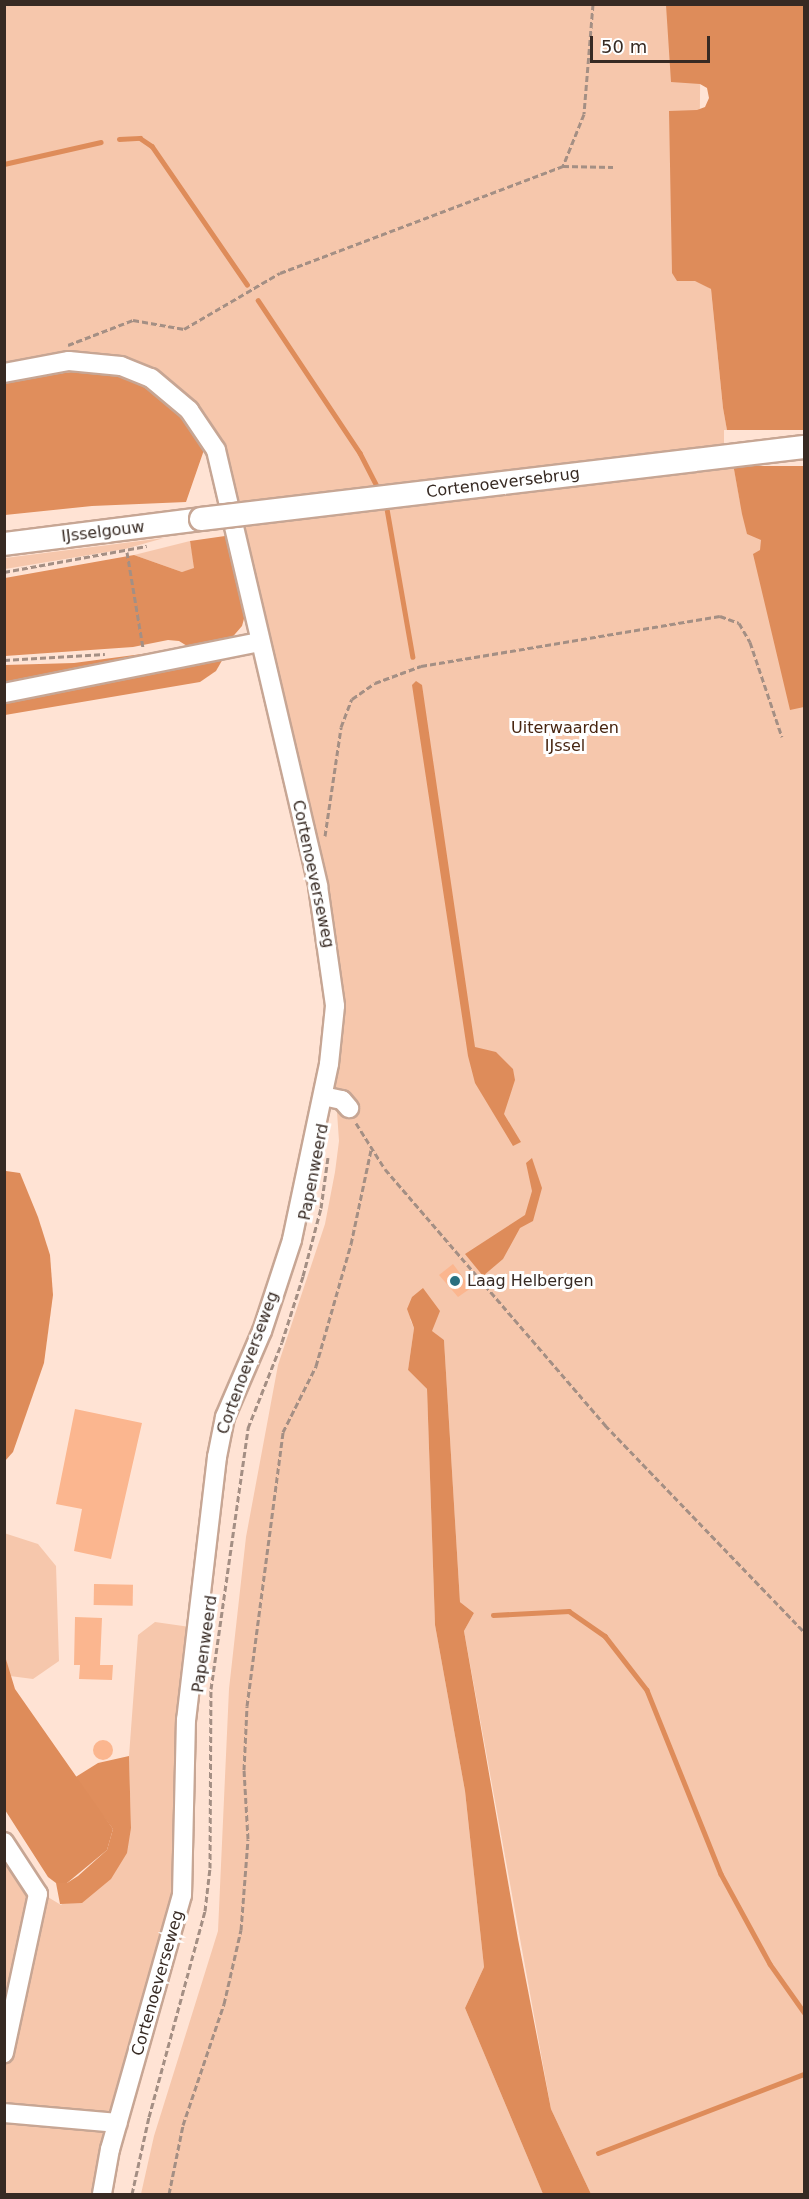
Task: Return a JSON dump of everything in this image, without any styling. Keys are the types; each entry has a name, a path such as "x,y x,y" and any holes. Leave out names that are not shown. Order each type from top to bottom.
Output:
{"main road":[{"name":"Cortenoeversebrug","path":"201,519 804,447"},
{"name":"IJsselgouw","path":"4,544 201,519"}],"street":[{"name":"Cortenoeverseweg","path":"4,373 51,364 109,362 141,374 189,410 204,430 223,474 327,933 335,1006 323,1096 292,1240 262,1331 225,1417 217,1457 186,1719 182,1895 118,2123 102,2194"},
{"path":"4,693 260,642"},
{"path":"323,1096 342,1100 349,1108"},
{"path":"4,1842 38,1894 4,2053"},
{"path":"4,2113 118,2123"}],"path":[{"path":"563,166 584,114 593,4"},
{"path":"51,364 73,340 133,320 184,329 280,273 563,166 613,167"},
{"name":"IJsselgouw","path":"4,573 127,552 143,650 135,651"},
{"path":"324,838 341,727 352,699 375,683 421,666 720,616 739,623 750,642 782,737"},
{"path":"4,660 116,653"},
{"path":"349,1108 371,1150 605,1425 804,1632"},
{"path":"169,2194 183,2124 224,2004 241,1930 248,1839 244,1770 247,1706 283,1432 316,1366 351,1244 371,1150"},
{"name":"Papenweerd","path":"132,2194 149,2117 205,1911 210,1868 211,1689 248,1428 282,1342 303,1276 321,1208 329,1154"}],"green space":[{"name":"Uiterwaarden IJssel","path":"4,5 701,5 698,281 711,289 723,408 740,502 763,542 804,668 804,2194 591,2194 551,2109 464,1631 474,1613 460,1602 444,1340 410,1319 414,1328 408,1370 427,1389 435,1625 465,1791 484,1967 465,2008 543,2194 141,2194 154,2136 218,1931 229,1689 246,1537 278,1365 325,1224 335,1172 339,1141 335,1083 338,1011 222,444 205,413 149,368 85,354 5,363"},
{"path":"164,538 125,549 5,569 5,558"},
{"path":"190,541 195,569 182,572 134,555"},
{"path":"4,1533 38,1544 56,1566 59,1661 33,1679 10,1676 5,1656"},
{"path":"155,1622 190,1627 177,1727 173,1905 98,2194 5,2194 4,1847 33,1888 61,1905 131,1828 129,1756 138,1635"}],"shaded area":[{"path":"666,5 804,5 804,707 790,710 753,554 760,550 761,540 747,534 742,514 723,408 711,289 695,281 677,281 672,273 669,111 697,110 705,107 709,98 707,88 700,84 671,82"},
{"path":"86,370 120,375 155,391 186,419 204,450 186,502 92,506 5,515 5,381"},
{"path":"232,535 247,608 242,626 229,641 192,649 179,641 168,640 133,647 5,656 5,578 134,555 182,572 194,568 190,541"},
{"path":"172,650 175,653 5,684 5,665 74,663"},
{"path":"224,657 216,671 200,682 5,715 4,705 13,700"},
{"path":"416,681 422,685 475,1047 496,1052 513,1069 515,1080 504,1114 521,1142 513,1146 475,1083 468,1056 412,685"},
{"path":"532,1158 542,1188 533,1221 520,1228 503,1259 483,1276 465,1254 525,1215 532,1191 526,1163"},
{"path":"6,1171 20,1173 38,1217 50,1255 53,1295 44,1363 13,1452 5,1461"},
{"path":"423,1288 440,1311 432,1331 444,1340 460,1602 474,1613 464,1631 518,1939 551,2109 591,2194 543,2194 465,2008 484,1967 465,1791 435,1625 427,1389 408,1370 414,1328 407,1309 412,1297"},
{"path":"5,1656 15,1689 113,1829 107,1850 67,1883 56,1883 48,1877 5,1810"},
{"path":"129,1756 131,1828 127,1853 111,1879 82,1903 60,1904 56,1883 67,1883 78,1876 107,1850 113,1829 74,1778 98,1763"}],"pier":[{"path":"724,430 804,430 804,466 724,466"}],"building":[{"name":"Laag Helbergen","path":"453,1264 471,1288 458,1297 439,1275"},
{"path":"75,1409 142,1423 111,1559 74,1551 82,1509 56,1504"},
{"path":"94,1584 133,1585 133,1606 94,1605"},
{"path":"75,1617 102,1618 100,1665 113,1665 112,1680 79,1679 80,1665 74,1665"},
{"path":"103,1740 110,1743 113,1750 110,1757 103,1760 96,1757 93,1750 96,1743"}],"waterway":[{"path":"119,139 140,138 152,146 247,284"},
{"path":"4,164 101,142"},
{"path":"258,300 360,453 379,490"},
{"path":"386,503 413,657"},
{"path":"493,1615 569,1611 605,1636 647,1690 721,1874 770,1964 804,2012"},
{"path":"598,2153 804,2074"}],"place":[{"name":"Laag Helbergen","path":"455,1281"}]}
